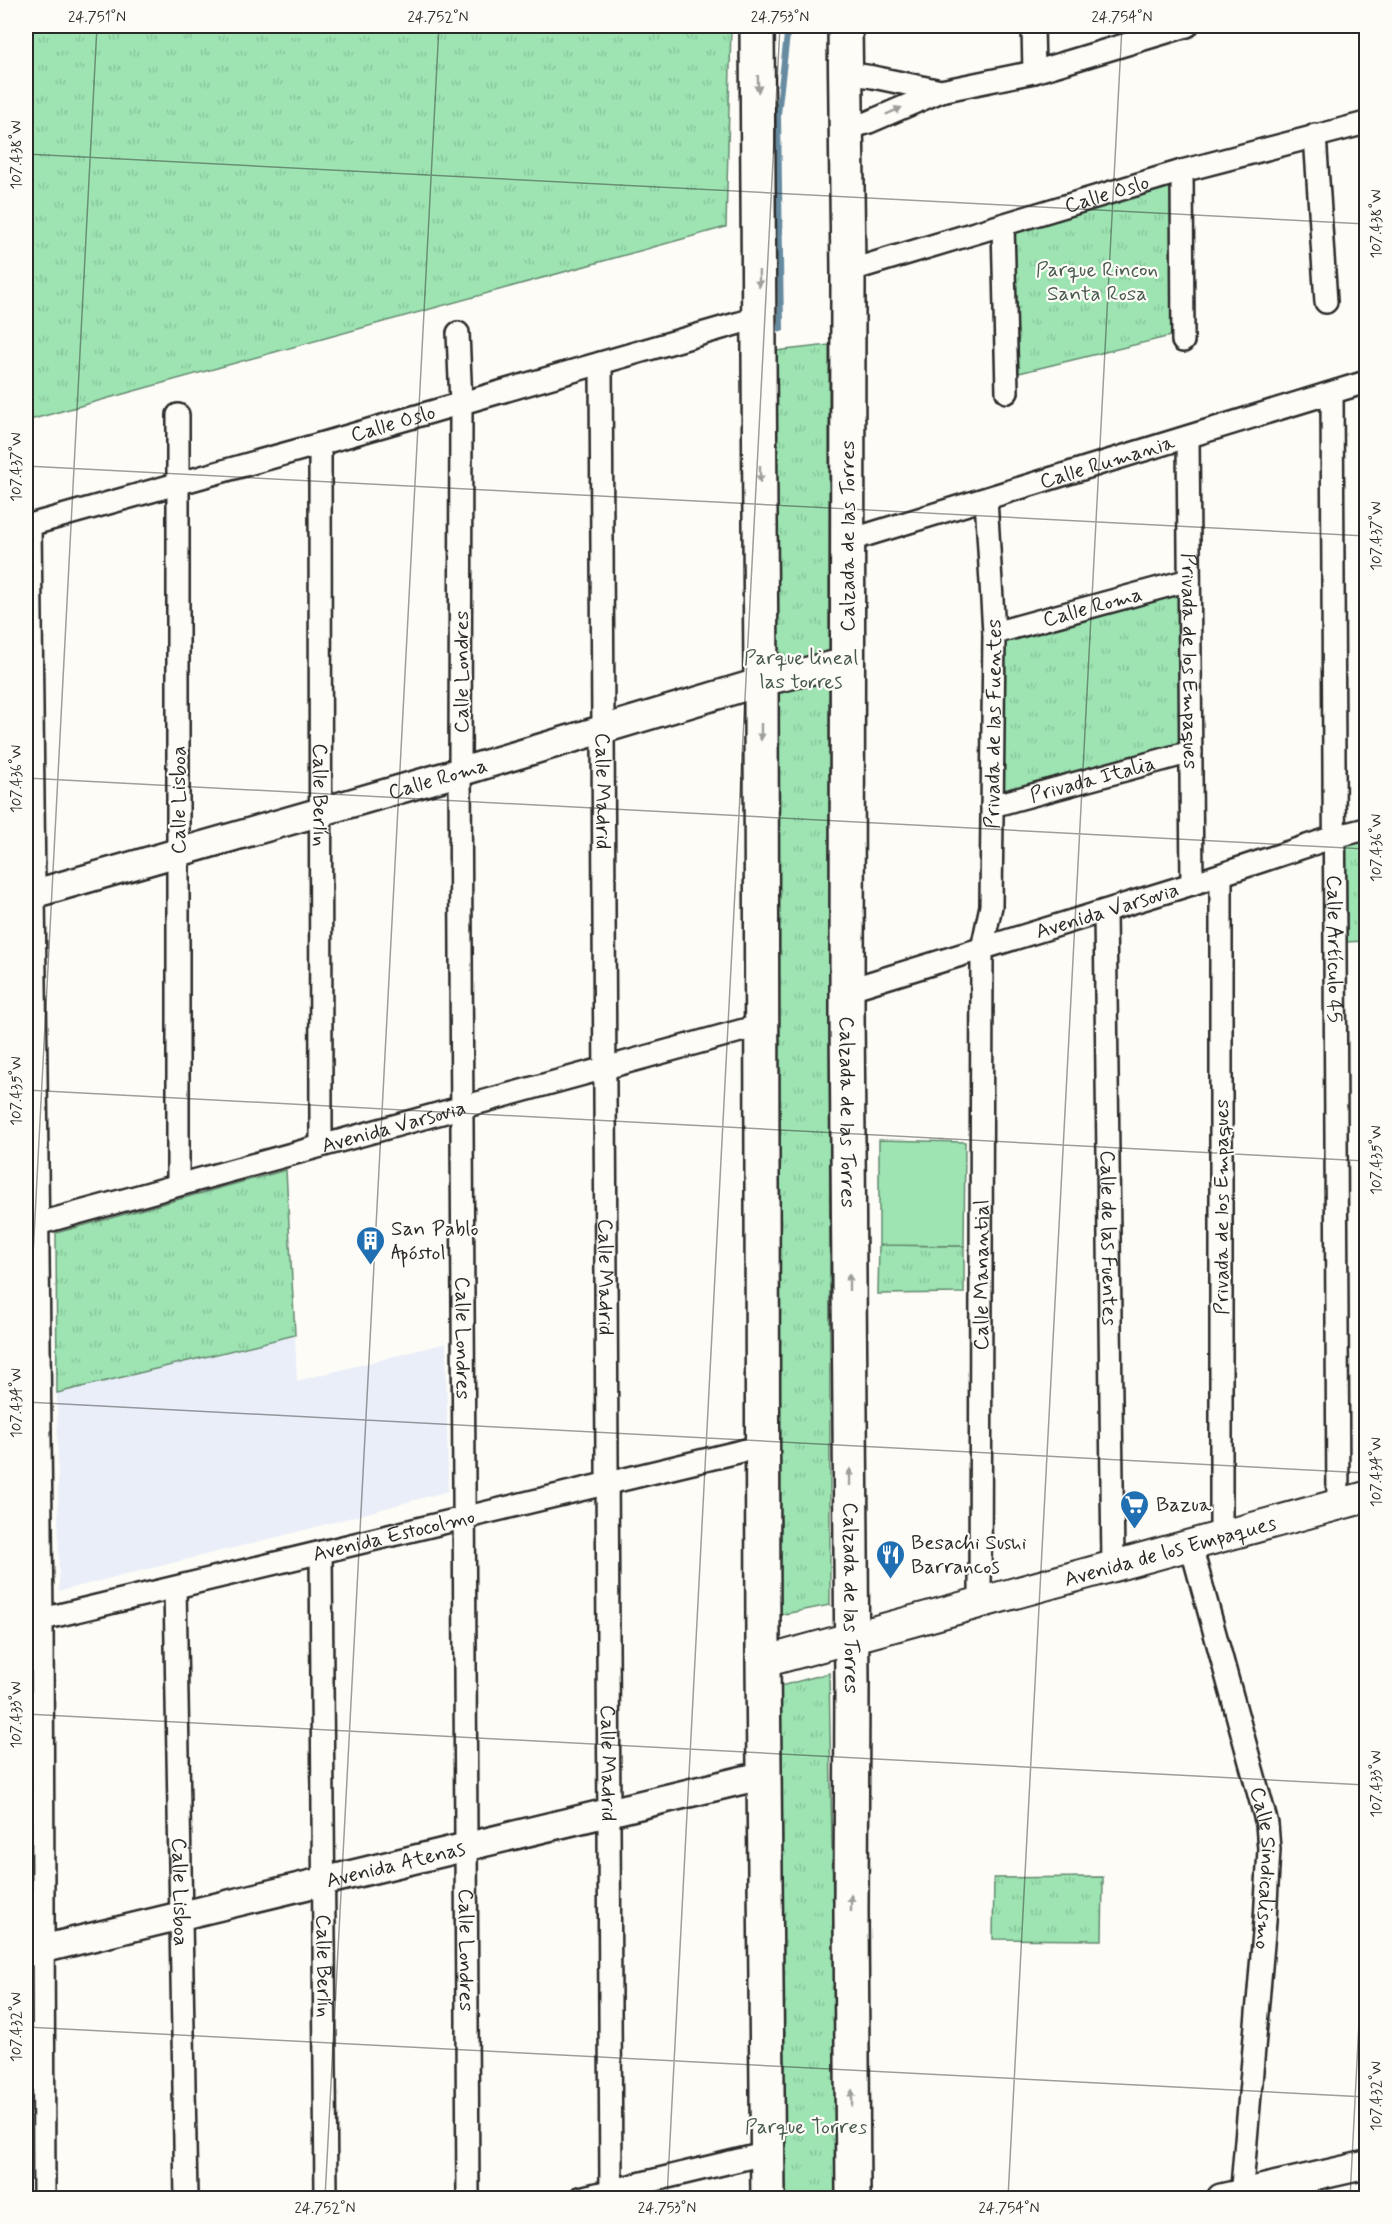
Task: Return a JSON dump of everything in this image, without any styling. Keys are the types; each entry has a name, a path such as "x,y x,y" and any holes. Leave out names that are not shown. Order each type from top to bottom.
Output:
{"main road":[{"path":"757,26 760,317 763,1662 768,2199"},
{"name":"Calzada de las Torres","path":"845,26 848,271 847,990 853,2199"},
{"name":"Avenida de los Empaques","path":"763,1662 1366,1497"}],"street":[{"path":"1033,26 1034,72"},
{"path":"847,129 869,123 941,91 1034,72 1187,26"},
{"path":"846,73 873,76 941,91"},
{"name":"Calle Oslo","path":"848,271 1182,171 1366,123"},
{"path":"1315,135 1326,302"},
{"path":"1182,171 1183,341"},
{"path":"1004,225 1007,392"},
{"name":"Calle Oslo","path":"28,526 760,317"},
{"name":"Calle Londres","path":"458,333 461,403 460,772 468,2199"},
{"name":"Calle Madrid","path":"601,363 604,730 603,1068 611,2191"},
{"name":"Calle Rumania","path":"848,541 1366,382"},
{"name":"Calle Artículo 45","path":"1332,393 1338,1506"},
{"name":"Calle Lisboa","path":"178,415 178,1185"},
{"name":"Privada de los Empaques","path":"1188,437 1192,884"},
{"name":"Calle Berlín","path":"320,444 321,1144"},
{"name":"Privada de las Fuentes","path":"982,949 991,906 994,633 986,499"},
{"path":"28,526 34,1951 44,2199"},
{"name":"Calle Roma","path":"994,633 1189,580"},
{"name":"Calle Roma","path":"30,895 320,813 761,682 847,662"},
{"name":"Privada Italia","path":"992,806 1191,752"},
{"name":"Avenida Varsovia","path":"847,990 1221,875 1334,837 1366,829"},
{"name":"Privada de los Empaques","path":"1221,875 1221,1538"},
{"name":"Calle de las Fuentes","path":"1105,911 1113,1566"},
{"name":"Calle Manantial","path":"981,1602 982,949"},
{"name":"Avenida Varsovia","path":"32,1225 762,1025"},
{"name":"Avenida Estocolmo","path":"34,1622 763,1446"},
{"name":"Calle Sindicalismo","path":"1191,1546 1264,1813 1269,1849 1265,1920 1235,2197"},
{"name":"Calle Berlín","path":"321,1552 326,2199"},
{"name":"Calle Lisboa","path":"175,1588 186,2199"},
{"name":"Avenida Atenas","path":"34,1951 764,1775"},
{"path":"580,2199 768,2154"},
{"path":"1235,2197 1366,2165"}],"shaded area":[{"path":"295,1335 297,1381 446,1343 448,1491 301,1531 59,1591 57,1393"}],"green space":[{"path":"26,26 731,26 726,227 26,421"},
{"name":"Parque Rincon Santa Rosa","path":"1172,185 1171,336 1019,373 1014,231"},
{"name":"Parque lineal las torres","path":"829,345 830,1605 779,1615 780,1352 774,669 776,351"},
{"path":"1187,593 1187,744 1000,793 1003,640"},
{"path":"1366,837 1366,941 1344,942 1343,842"},
{"path":"879,1140 965,1142 964,1246 879,1245"},
{"path":"286,1170 295,1335 57,1393 56,1233"},
{"path":"879,1245 964,1246 964,1293 878,1294"},
{"name":"Parque Torres","path":"829,1673 838,2198 777,2198 773,1688"},
{"path":"1103,1877 1102,1940 993,1939 994,1878"}],"waterway":[{"path":"781,329 778,114 788,26"}],"place":[{"name":"San Pablo Apóstol","path":"370,1266"},
{"name":"Bazua","path":"1135,1530"},
{"name":"Besachi Sushi Barrancos","path":"890,1580"}]}
